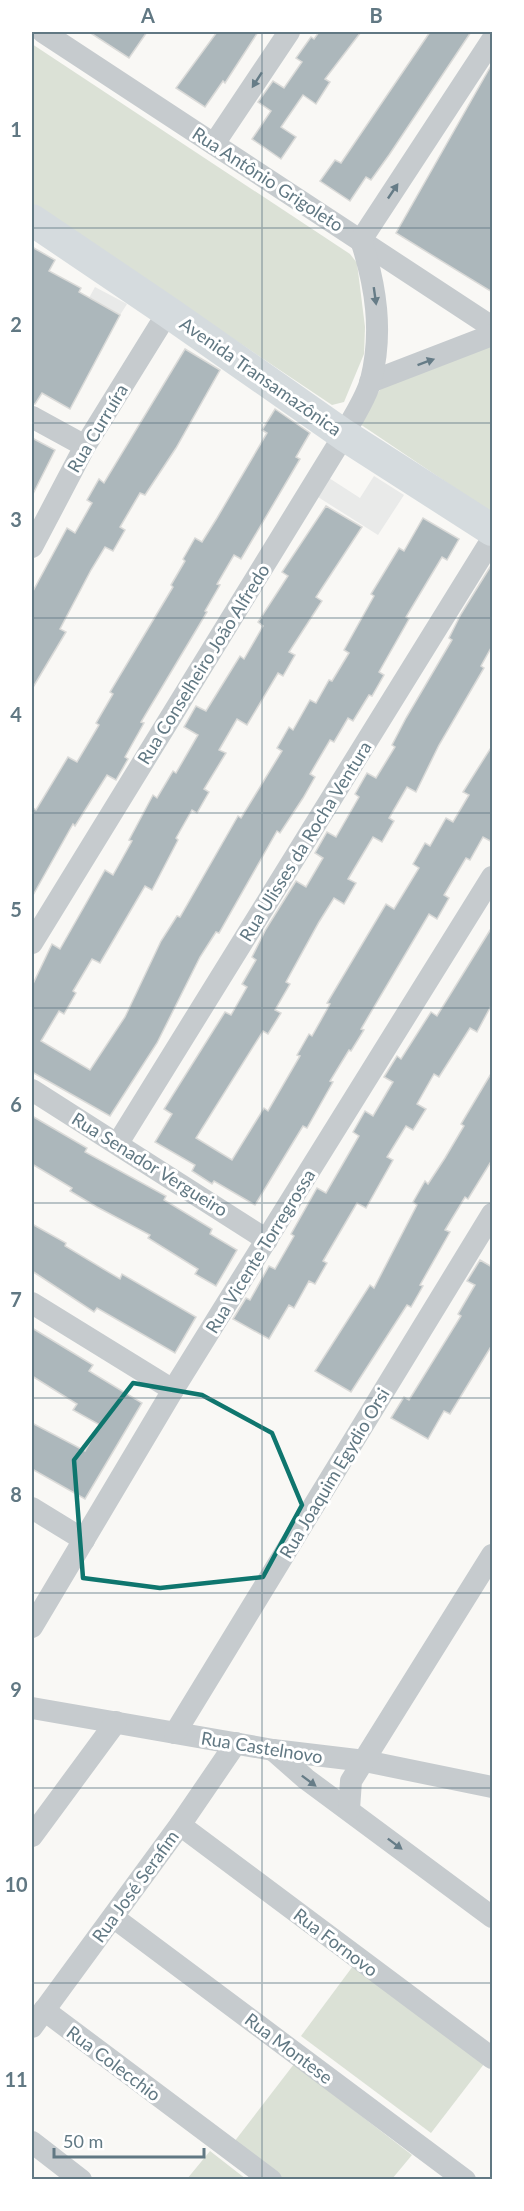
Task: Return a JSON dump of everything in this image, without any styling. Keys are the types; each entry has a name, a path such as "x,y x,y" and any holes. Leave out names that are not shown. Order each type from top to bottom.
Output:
{"street":[{"name":"Rua Antônio Grigoleto","path":"43,32 70,39 214,144 492,327"},
{"path":"214,144 289,32"},
{"path":"361,240 492,40"},
{"name":"Avenida Transamazônica","path":"32,220 344,435 492,530"},
{"name":"Rua Conselheiro João Alfredo","path":"32,943 344,435 370,382 379,322 373,277 361,240"},
{"name":"Rua Curruíra","path":"32,547 85,446 168,312"},
{"path":"370,382 492,335"},
{"path":"32,417 85,446"},
{"name":"Rua Ulisses da Rocha Ventura","path":"118,1143 492,539"},
{"name":"Rua Vicente Torregrossa","path":"32,1627 173,1390 492,877"},
{"name":"Rua Senador Vergueiro","path":"32,1090 267,1240"},
{"name":"Rua Joaquim Egydio Orsi","path":"175,1733 492,1214"},
{"path":"32,1303 173,1390"},
{"path":"32,1508 84,1540"},
{"path":"349,1809 351,1781 492,1555"},
{"name":"Rua Castelnovo","path":"32,1707 273,1750 365,1761 492,1787"},
{"path":"32,1836 116,1722"},
{"name":"Rua José Serafim","path":"38,2019 180,1825 236,1743"},
{"path":"273,1750 306,1779 492,1917"},
{"name":"Rua Fornovo","path":"180,1825 492,2058"},
{"name":"Rua Montese","path":"113,1917 465,2180"},
{"name":"Rua Colecchio","path":"38,2019 271,2180"},
{"path":"32,2142 54,2172 81,2180"}],"highlighted area":[{"path":"133,1383 202,1395 272,1433 302,1505 263,1577 160,1588 83,1578 74,1460"}],"shaded area":[{"path":"32,44 350,254 357,263 365,327 364,354 344,402 332,405 32,204"},
{"path":"95,287 127,304 120,315 89,298"},
{"path":"486,344 492,349 492,513 360,424 382,386"},
{"path":"374,476 404,495 378,535 318,497 329,478 360,498"},
{"path":"353,1966 484,2064 431,2133 301,2036"},
{"path":"294,2064 412,2155 392,2179 283,2179 234,2142"},
{"path":"210,2151 246,2179 187,2179"}],"building":[{"path":"89,32 147,32 129,58"},
{"path":"217,32 258,32 225,83 223,81 205,107 176,88"},
{"path":"319,32 361,32 325,79 330,82 316,104 303,95 281,127 296,137 281,159 252,139 271,111 258,102 273,81 284,88 302,62 296,58 311,37 314,39"},
{"path":"430,32 471,32 389,155 371,180 366,177 350,201 320,181 335,160 341,163"},
{"path":"492,64 492,292 396,233"},
{"path":"32,247 55,260 49,271 81,288 79,292 120,315 70,409 42,393 35,404 32,404"},
{"path":"185,349 220,370 176,448 145,495 140,493 120,527 125,530 113,551 105,547 91,570 60,629 66,632 32,689 32,593 67,528 75,533 92,503 87,500 99,479 104,483"},
{"path":"275,409 310,433 296,457 300,459 241,559 234,555 217,584 220,585 205,611 207,612 141,722 144,723 125,757 128,759 116,780 107,775 75,826 73,824 32,897 32,807 36,810 68,757 77,762 99,725 96,723 113,694 110,692 173,587 171,585 185,561 183,559 195,538 202,542 217,518 267,433 262,430"},
{"path":"32,438 55,450 32,496"},
{"path":"326,506 362,527 316,597 322,601 289,652 295,655 283,676 278,673 247,725 237,719 219,750 226,753 204,789 209,792 197,813 192,810 152,890 145,886 100,963 92,959 73,991 76,993 64,1014 59,1011 41,1041 90,1070 125,1017 161,941 177,916 180,917 238,816 241,818 282,751 277,748 289,727 293,730 310,700 316,703 329,680 332,681 349,653 344,650 374,596 371,594 399,548 404,551 423,518 459,539 447,560 442,557 406,617 409,619 379,672 384,675 372,696 369,695 353,721 348,718 334,742 330,740 310,774 315,777 303,798 280,833 277,831 219,933 216,932 200,957 157,1043 110,1116 32,1072 32,986 52,944 60,949 105,870 113,875 153,795 157,798 173,771 176,773 198,735 184,727 196,706 206,711 240,656 244,659 263,626 258,622 288,576 282,572"},
{"path":"492,564 492,646 481,666 484,668 439,745 416,792 407,787 389,818 394,821 382,842 373,837 348,879 356,883 344,904 334,898 319,922 286,982 290,984 275,1010 281,1013 268,1034 263,1031 196,1138 232,1160 264,1108 268,1111 300,1056 297,1055 309,1034 312,1036 330,1004 327,1003 386,904 394,909 419,868 413,864 425,843 430,846 446,818 453,822 469,795 463,792 492,746 492,842 483,837 470,860 466,858 444,895 449,898 437,919 429,914 361,1029 364,1030 330,1081 333,1082 307,1128 303,1126 255,1205 214,1181 212,1184 192,1171 195,1165 155,1142 172,1114 164,1109 225,1012 231,1015 247,987 242,984 256,960 252,957 266,929 296,881 306,887 323,858 315,853 327,832 336,837 359,797 355,794 367,773 376,778 395,747 392,745 452,640 449,638 461,614"},
{"path":"492,927 492,1004 477,1032 470,1028 439,1077 434,1074 417,1104 426,1109 413,1130 406,1126 387,1157 393,1160 366,1208 357,1203 323,1261 327,1263 315,1284 309,1281 294,1308 289,1305 269,1339 233,1319 246,1298 250,1300 269,1266 275,1269 294,1236 291,1234 317,1188 326,1193 359,1136 353,1132 365,1111 373,1116 393,1082 384,1077 397,1056 401,1059 431,1012 437,1016"},
{"path":"492,1072 492,1160 468,1199 465,1197 445,1230 450,1232 420,1285 423,1286 411,1307 407,1305 351,1392 315,1371 370,1285 374,1288 417,1205 413,1202 425,1181 428,1184 445,1158 464,1126 461,1124"},
{"path":"32,1116 87,1148 85,1152 166,1196 164,1200 212,1229 210,1234 237,1250 216,1286 195,1274 198,1269 148,1238 150,1235 70,1191 72,1188 32,1164"},
{"path":"32,1224 66,1243 65,1246 120,1279 122,1274 196,1317 175,1353 97,1308 94,1312 32,1271"},
{"path":"480,1260 492,1267 492,1345 450,1414 444,1411 428,1439 391,1418 404,1397 409,1400 461,1316 458,1314 475,1285 467,1281"},
{"path":"32,1328 93,1365 89,1371 142,1403 85,1499 32,1469 32,1423 85,1451 100,1425 73,1410 77,1404 32,1376"}]}
